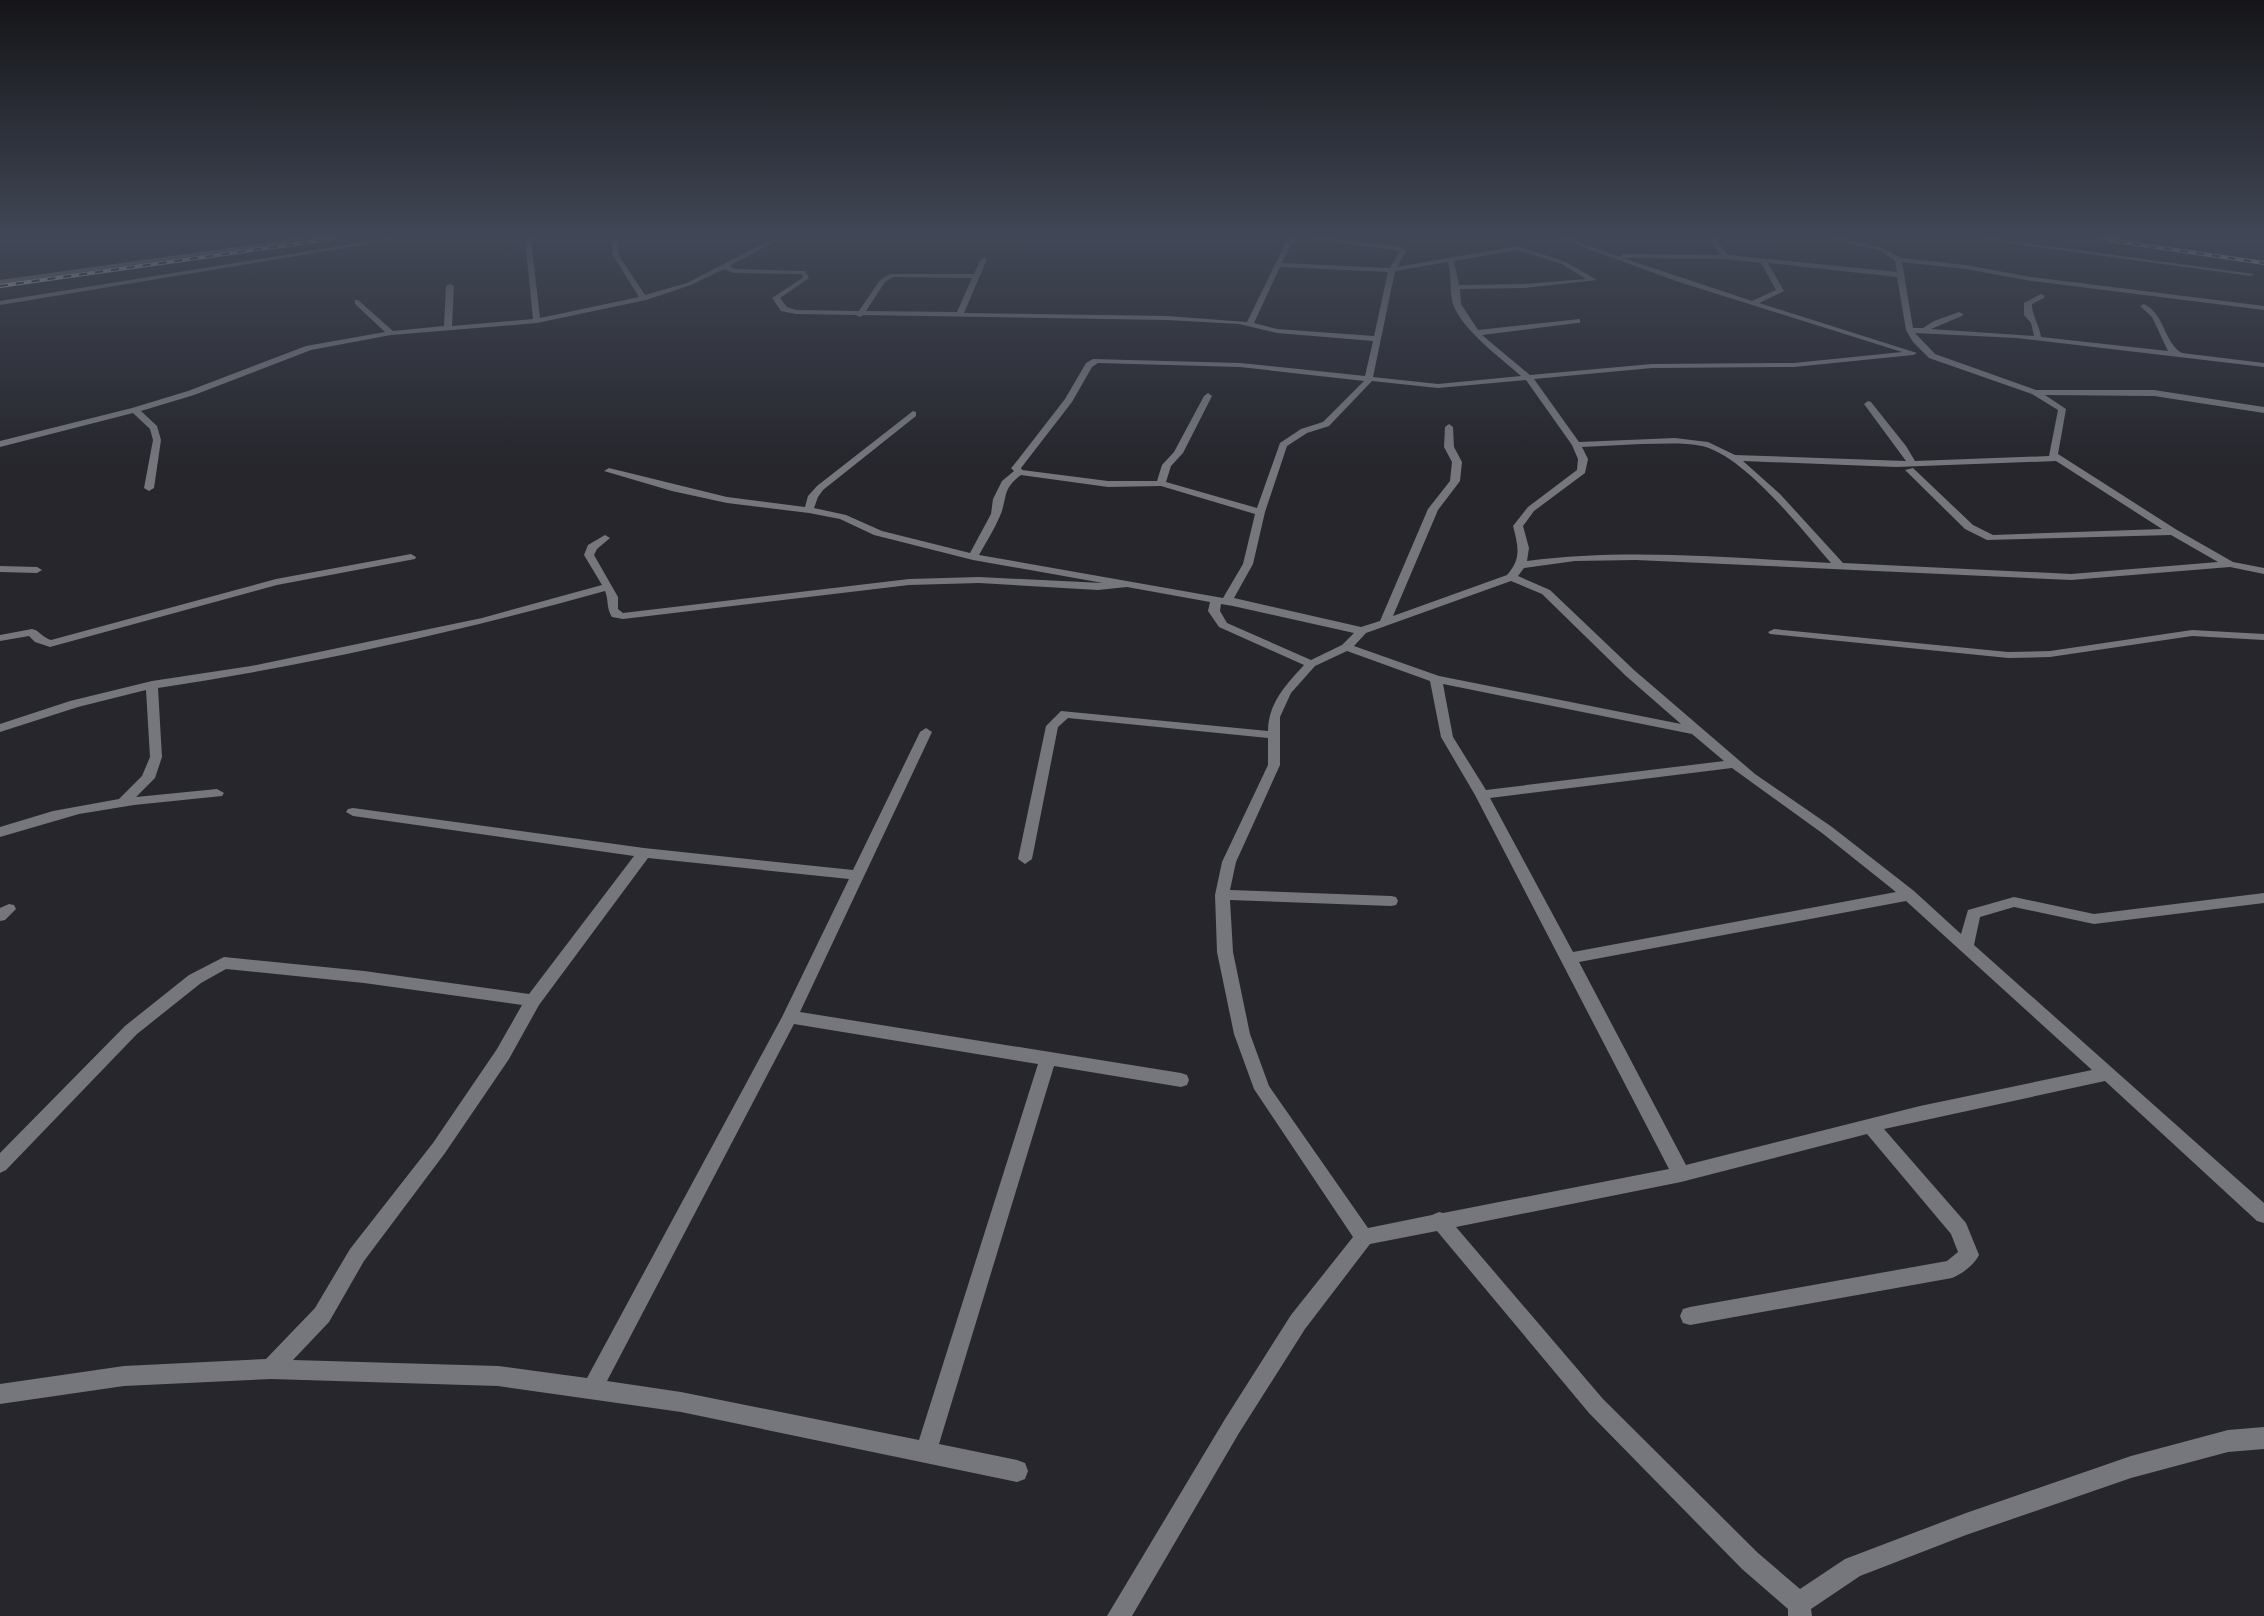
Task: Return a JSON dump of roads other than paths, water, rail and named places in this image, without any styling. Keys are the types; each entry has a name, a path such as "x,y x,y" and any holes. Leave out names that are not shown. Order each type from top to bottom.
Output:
{"street":[{"path":"371,314 391,333"},
{"path":"448,329 449,314"},
{"path":"536,314 537,321"},
{"path":"0,444 135,410 191,393 309,348 391,333 537,321 567,314"},
{"path":"847,314 1167,318 1250,324 1283,332 1377,339"},
{"path":"1250,324 1255,314"},
{"path":"1233,603 1228,599 1248,564 1260,512 1283,445 1304,431 1326,424 1368,381 1382,314"},
{"path":"1364,1237 1262,1089 1242,1034 1227,964 1222,895 1229,862 1274,765 1274,717 1286,692 1311,664 1346,647 1362,631 1510,577 1522,565 1525,555 1518,526 1532,509 1582,471 1583,459 1576,445 1530,379 1476,333 1464,314"},
{"path":"1790,314 1932,357 2035,392 2062,409 2053,455 2173,532 2230,564"},
{"path":"1907,314 1910,330 1932,357"},
{"path":"1926,330 1932,323 1946,321 1958,314"},
{"path":"2028,314 2036,323 2038,339"},
{"path":"2153,314 2172,351 2179,354"},
{"path":"1476,333 1577,321"},
{"path":"1910,330 2038,339 2264,365"},
{"path":"1019,472 1016,468 1069,400 1089,365 1096,361 1240,365 1368,381 1438,386 1652,366 1794,365 1913,353"},
{"path":"2035,392 2154,393 2264,410"},
{"path":"1161,483 1167,465 1178,453 1208,396"},
{"path":"1868,404 1903,448 1910,466 1969,527 1991,538 2173,532"},
{"path":"135,410 154,428 157,440 149,488"},
{"path":"809,510 813,496 820,488 913,414"},
{"path":"1386,622 1433,509 1455,481 1457,462 1449,447 1449,427"},
{"path":"1576,445 1705,444 1736,458 1910,466 2058,458"},
{"path":"1736,458 1840,566"},
{"path":"609,471 727,500 809,510 843,517 878,532 973,557 1233,603 1362,631"},
{"path":"973,557 996,514 998,499 1007,482 1019,472 1091,482 1145,486 1161,483 1260,512"},
{"path":"605,538 592,547 589,555 613,597 612,609 616,615 623,616 909,582 979,580 1098,587 1129,584"},
{"path":"0,638 32,632 39,640 50,644 276,582 411,557"},
{"path":"1522,565 1575,558 1636,557 2071,576 2230,564 2264,571"},
{"path":"0,568 37,570"},
{"path":"1510,577 1546,592 1630,673 1694,730 1735,764 1827,830 1909,895 2264,1215"},
{"path":"0,728 74,704 152,685 251,670 484,621 608,587"},
{"path":"1216,600 1214,611 1223,625 1311,664"},
{"path":"1774,632 2008,655 2050,654 2192,633 2264,637"},
{"path":"1346,647 1436,679 1694,730"},
{"path":"1436,679 1447,736 1482,795 1681,1174"},
{"path":"124,801 148,777 156,757 152,685"},
{"path":"1025,859 1052,726 1065,714 1274,735"},
{"path":"592,1389 790,1017 926,732"},
{"path":"1482,795 1735,764"},
{"path":"0,832 28,822 124,801 217,793"},
{"path":"353,812 644,853 858,875"},
{"path":"271,1370 322,1315 357,1255 439,1148 503,1054 533,1001 644,853"},
{"path":"1222,895 1391,901"},
{"path":"1569,958 1909,895"},
{"path":"1966,948 1973,914 2014,902 2094,919 2264,898"},
{"path":"0,1165 131,1030 195,979 224,963 364,977 533,1001"},
{"path":"790,1017 1181,1080"},
{"path":"926,1453 1048,1059"},
{"path":"1119,1616 1232,1426 1298,1322 1364,1237 1439,1220 1681,1174 1920,1113 2108,1074"},
{"path":"1690,1316 1952,1269 1969,1255 1959,1229 1871,1126"},
{"path":"1439,1220 1596,1406 1799,1609 1852,1567 1966,1524 2131,1467 2229,1441 2264,1438"},
{"path":"0,1394 124,1376 271,1370 498,1376 681,1402 1017,1472"}]}
